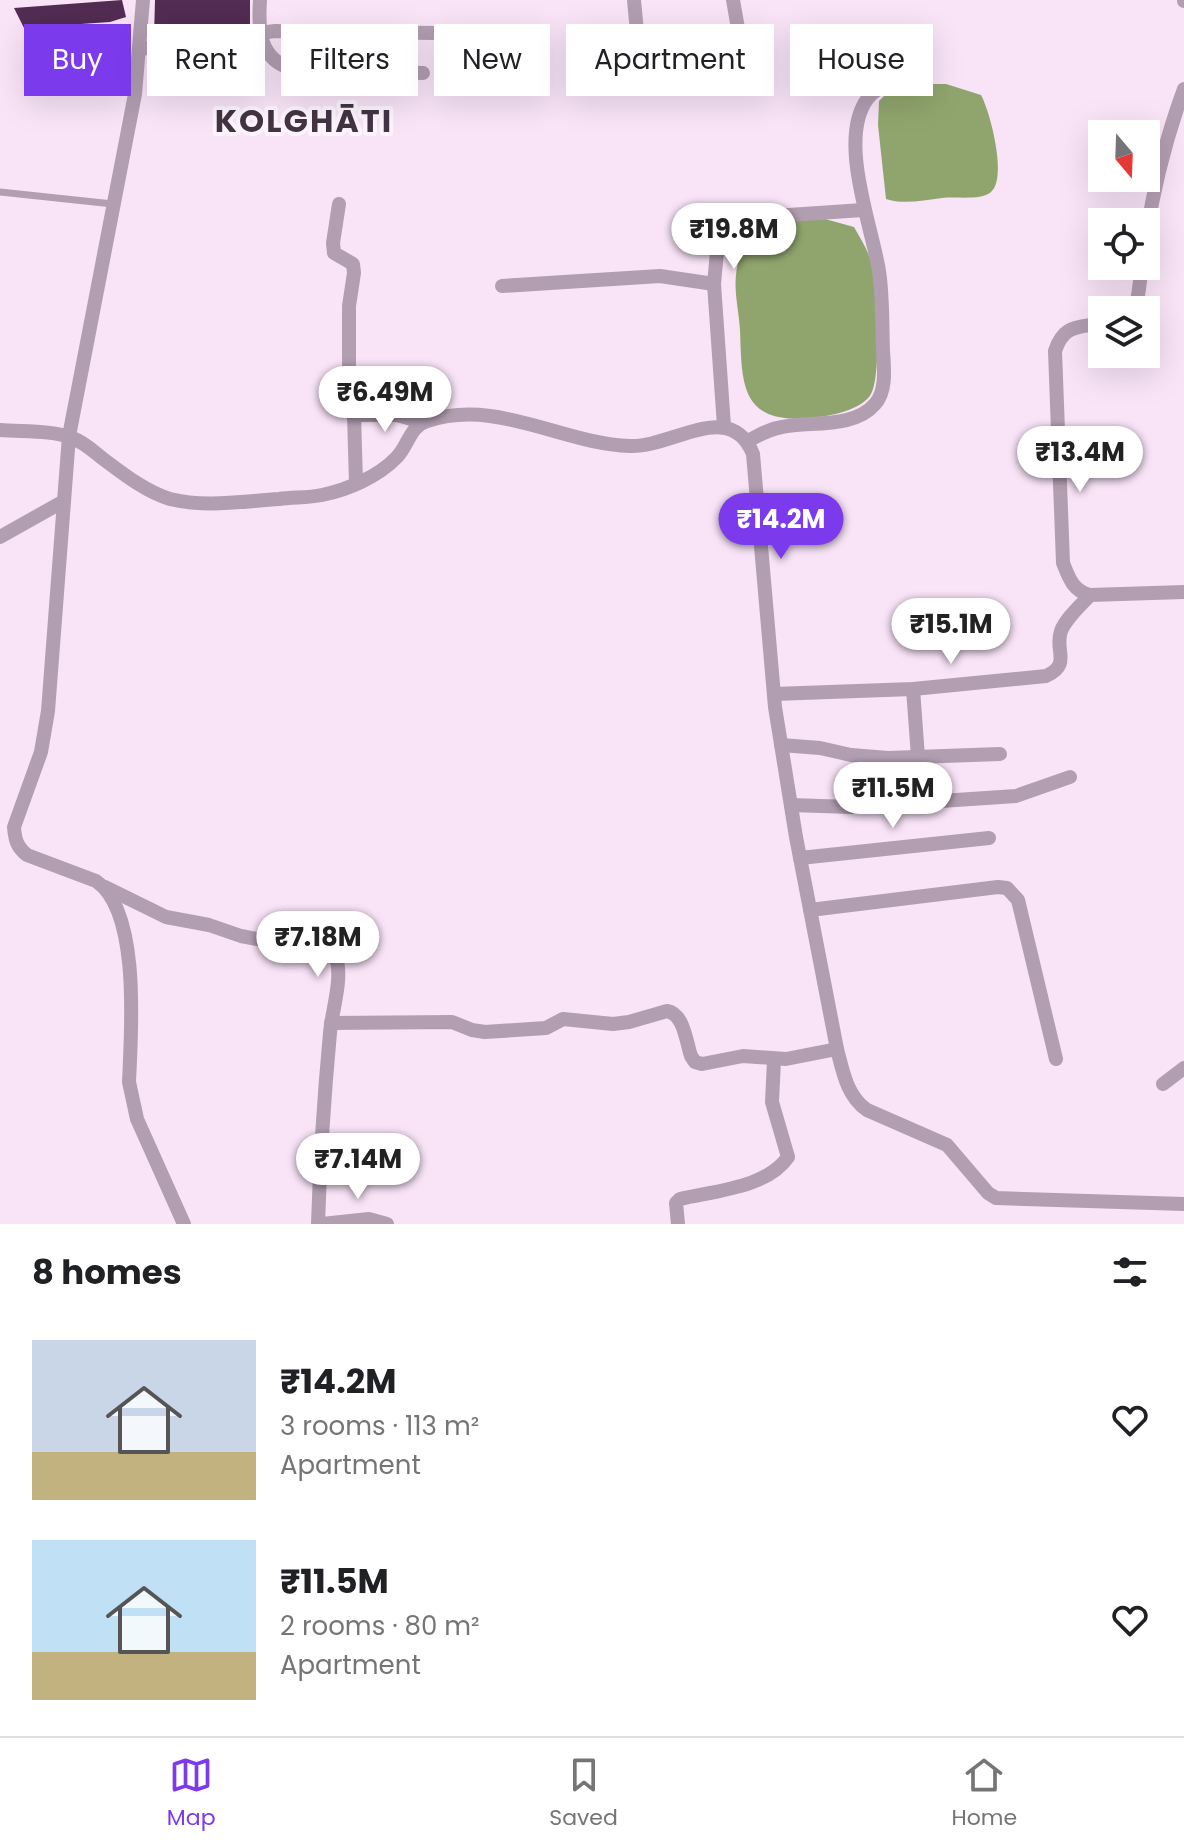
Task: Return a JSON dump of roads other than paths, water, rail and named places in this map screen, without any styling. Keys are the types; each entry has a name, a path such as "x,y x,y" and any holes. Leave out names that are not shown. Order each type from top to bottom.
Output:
{"street":[{"path":"143,0 135,94 69,436 48,711 41,752 14,827 15,839 27,855 105,887 166,917 209,925 241,936 335,954 339,972 331,1023 321,1137 320,1224 369,1219 387,1224"},
{"path":"259,24 260,0"},
{"path":"634,0 636,24"},
{"path":"733,0 737,24"},
{"path":"418,33 434,33"},
{"path":"265,47 281,66"},
{"path":"140,49 147,48"},
{"path":"418,73 423,73"},
{"path":"1150,208 1165,142 1184,89"},
{"path":"748,441 783,426 808,425 856,416 878,402 883,390 879,272 863,210 856,132 863,107 872,96"},
{"path":"339,204 334,253 353,264 354,273 349,306 349,384 354,415 356,483"},
{"path":"724,426 714,284 722,236 729,226 740,220 863,210"},
{"path":"502,286 660,276 714,284"},
{"path":"1088,326 1068,330 1060,338 1055,351 1063,563 1074,586 1090,595 1184,592"},
{"path":"354,415 397,415 422,422 468,415 493,416 615,446 641,447 711,426 724,426 740,433 748,441 756,474 781,745 800,858 845,1080 859,1104 947,1145 988,1193 996,1198 1184,1204"},
{"path":"0,430 69,436 169,498 187,502 228,503 320,496 356,483 394,460 422,422"},
{"path":"0,537 64,501"},
{"path":"774,694 913,689 1046,676 1054,673 1062,659 1062,628 1090,595"},
{"path":"913,689 918,757"},
{"path":"781,745 873,757 1000,754"},
{"path":"791,805 851,807 1016,796 1070,777"},
{"path":"800,858 989,838"},
{"path":"105,887 118,913 132,983 131,1099 184,1224"},
{"path":"810,910 1007,888 1018,900 1056,1059"},
{"path":"331,1023 452,1022 485,1032 546,1028 563,1019 613,1024 673,1011 678,1016 695,1062 702,1064 743,1056 774,1060 837,1049"},
{"path":"678,1224 676,1203 680,1199 760,1178 774,1172 788,1157 772,1102 774,1060"},
{"path":"1163,1084 1184,1068"}],"lane":[{"path":"0,192 114,204"}],"district":[{"name":"KOLGHĀTI","path":"304,120"}]}
